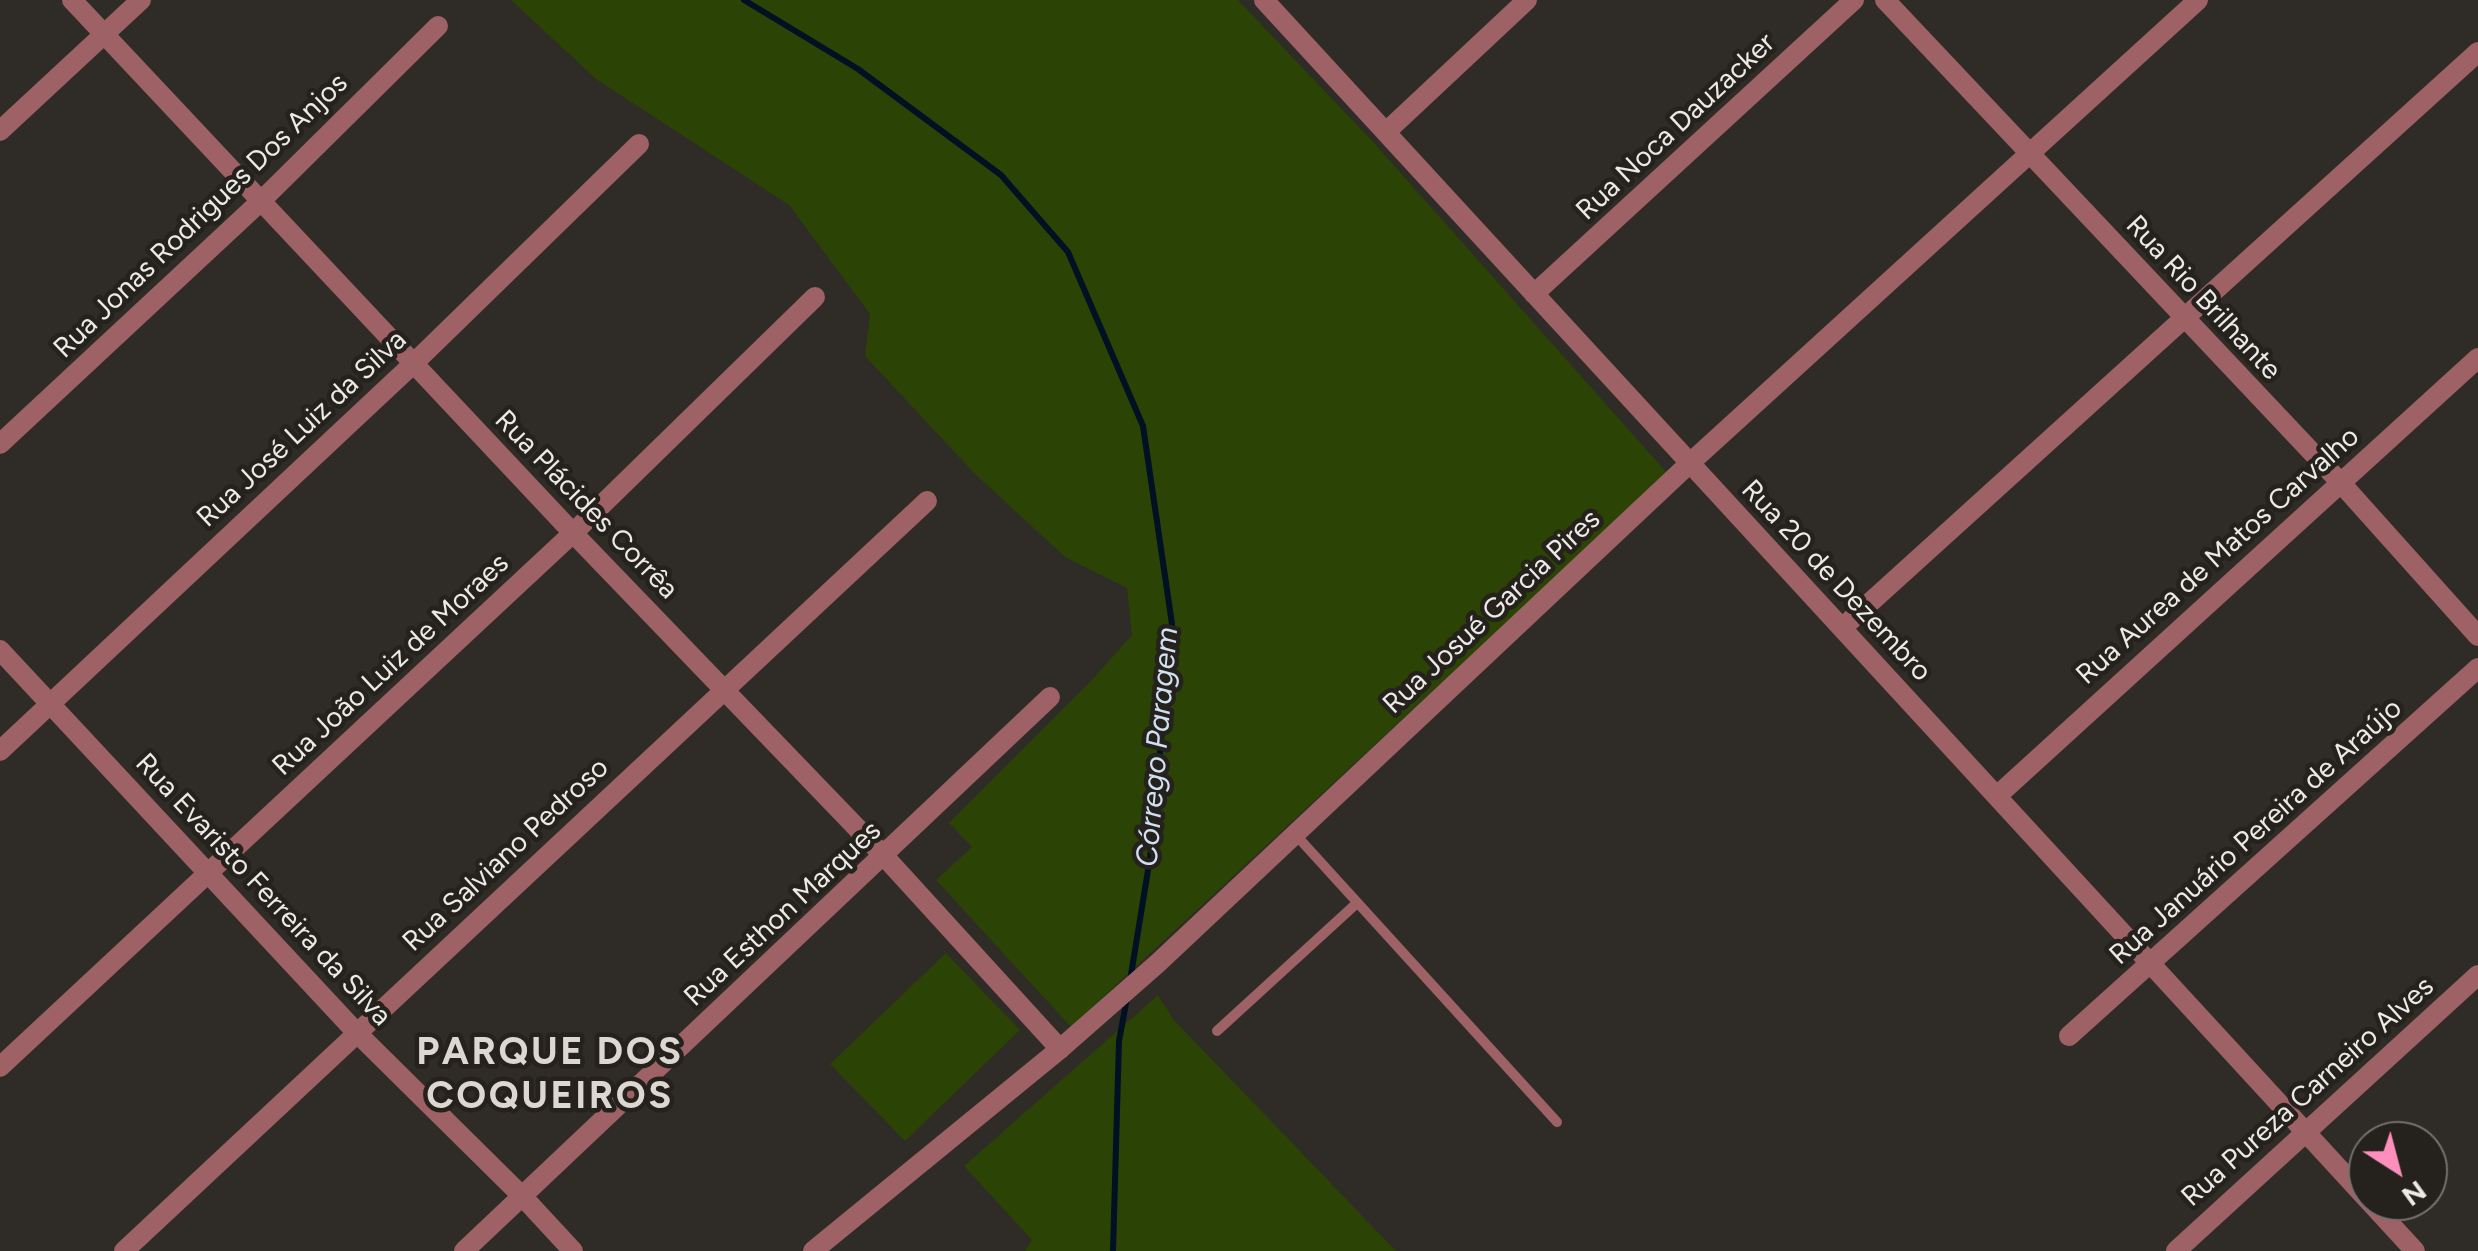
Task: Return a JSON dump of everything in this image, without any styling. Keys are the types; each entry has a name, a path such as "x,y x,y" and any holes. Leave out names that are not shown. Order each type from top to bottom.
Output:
{"street":[{"name":"Rua Plácides Corrêa","path":"72,0 573,533 884,856 1060,1050"},
{"path":"0,131 141,0"},
{"name":"Rua 20 de Dezembro","path":"1264,0 2348,1177"},
{"path":"1386,132 1527,0"},
{"name":"Rua Noca Dauzacker","path":"1534,294 1854,0"},
{"name":"Rua Rio Brilhante","path":"1885,0 2340,482 2478,636"},
{"name":"Rua Josué Garcia Pires","path":"813,1251 1060,1050 1158,963 1690,463 2198,0"},
{"name":"Rua Jonas Rodrigues Dos Anjos","path":"0,444 261,202 438,26"},
{"path":"1842,628 2478,52"},
{"name":"Rua José Luiz da Silva","path":"0,751 414,363 639,144"},
{"name":"Rua João Luiz de Moraes","path":"0,1067 573,533 815,297"},
{"name":"Rua Aurea de Matos Carvalho","path":"1997,796 2478,358"},
{"name":"Rua Salviano Pedroso","path":"124,1251 927,501"},
{"name":"Rua Evaristo Ferreira da Silva","path":"0,650 356,1032 573,1251"},
{"name":"Rua Januário Pereira de Araújo","path":"2069,1036 2478,668"},
{"name":"Rua Esthon Marques","path":"464,1251 1050,697"},
{"name":"Rua Pureza Carneiro Alves","path":"2176,1251 2478,975"},
{"name":"Rua 20 de Dezembro","path":"2388,1221 2415,1251"}],"lane":[{"path":"1295,834 1557,1122"},
{"path":"1217,1030 1357,903"}],"green space":[{"path":"511,0 1238,0 1375,144 1667,473 1071,1027 936,880 972,847 949,823 1132,635 1127,588 1065,557 973,472 865,356 870,314 789,205 596,79"},
{"path":"946,953 1020,1030 905,1141 830,1064"},
{"path":"1158,995 1173,1019 1396,1251 1025,1251 1032,1240 964,1166"}],"waterway":[{"name":"Córrego Paragem","path":"744,0 858,69 1001,175 1068,252 1143,426 1172,624 1150,858 1130,981"},
{"name":"Córrego Paragem","path":"1113,1251 1119,1041 1127,998"}],"district":[{"name":"PARQUE DOS COQUEIROS","path":"550,1075"}]}
